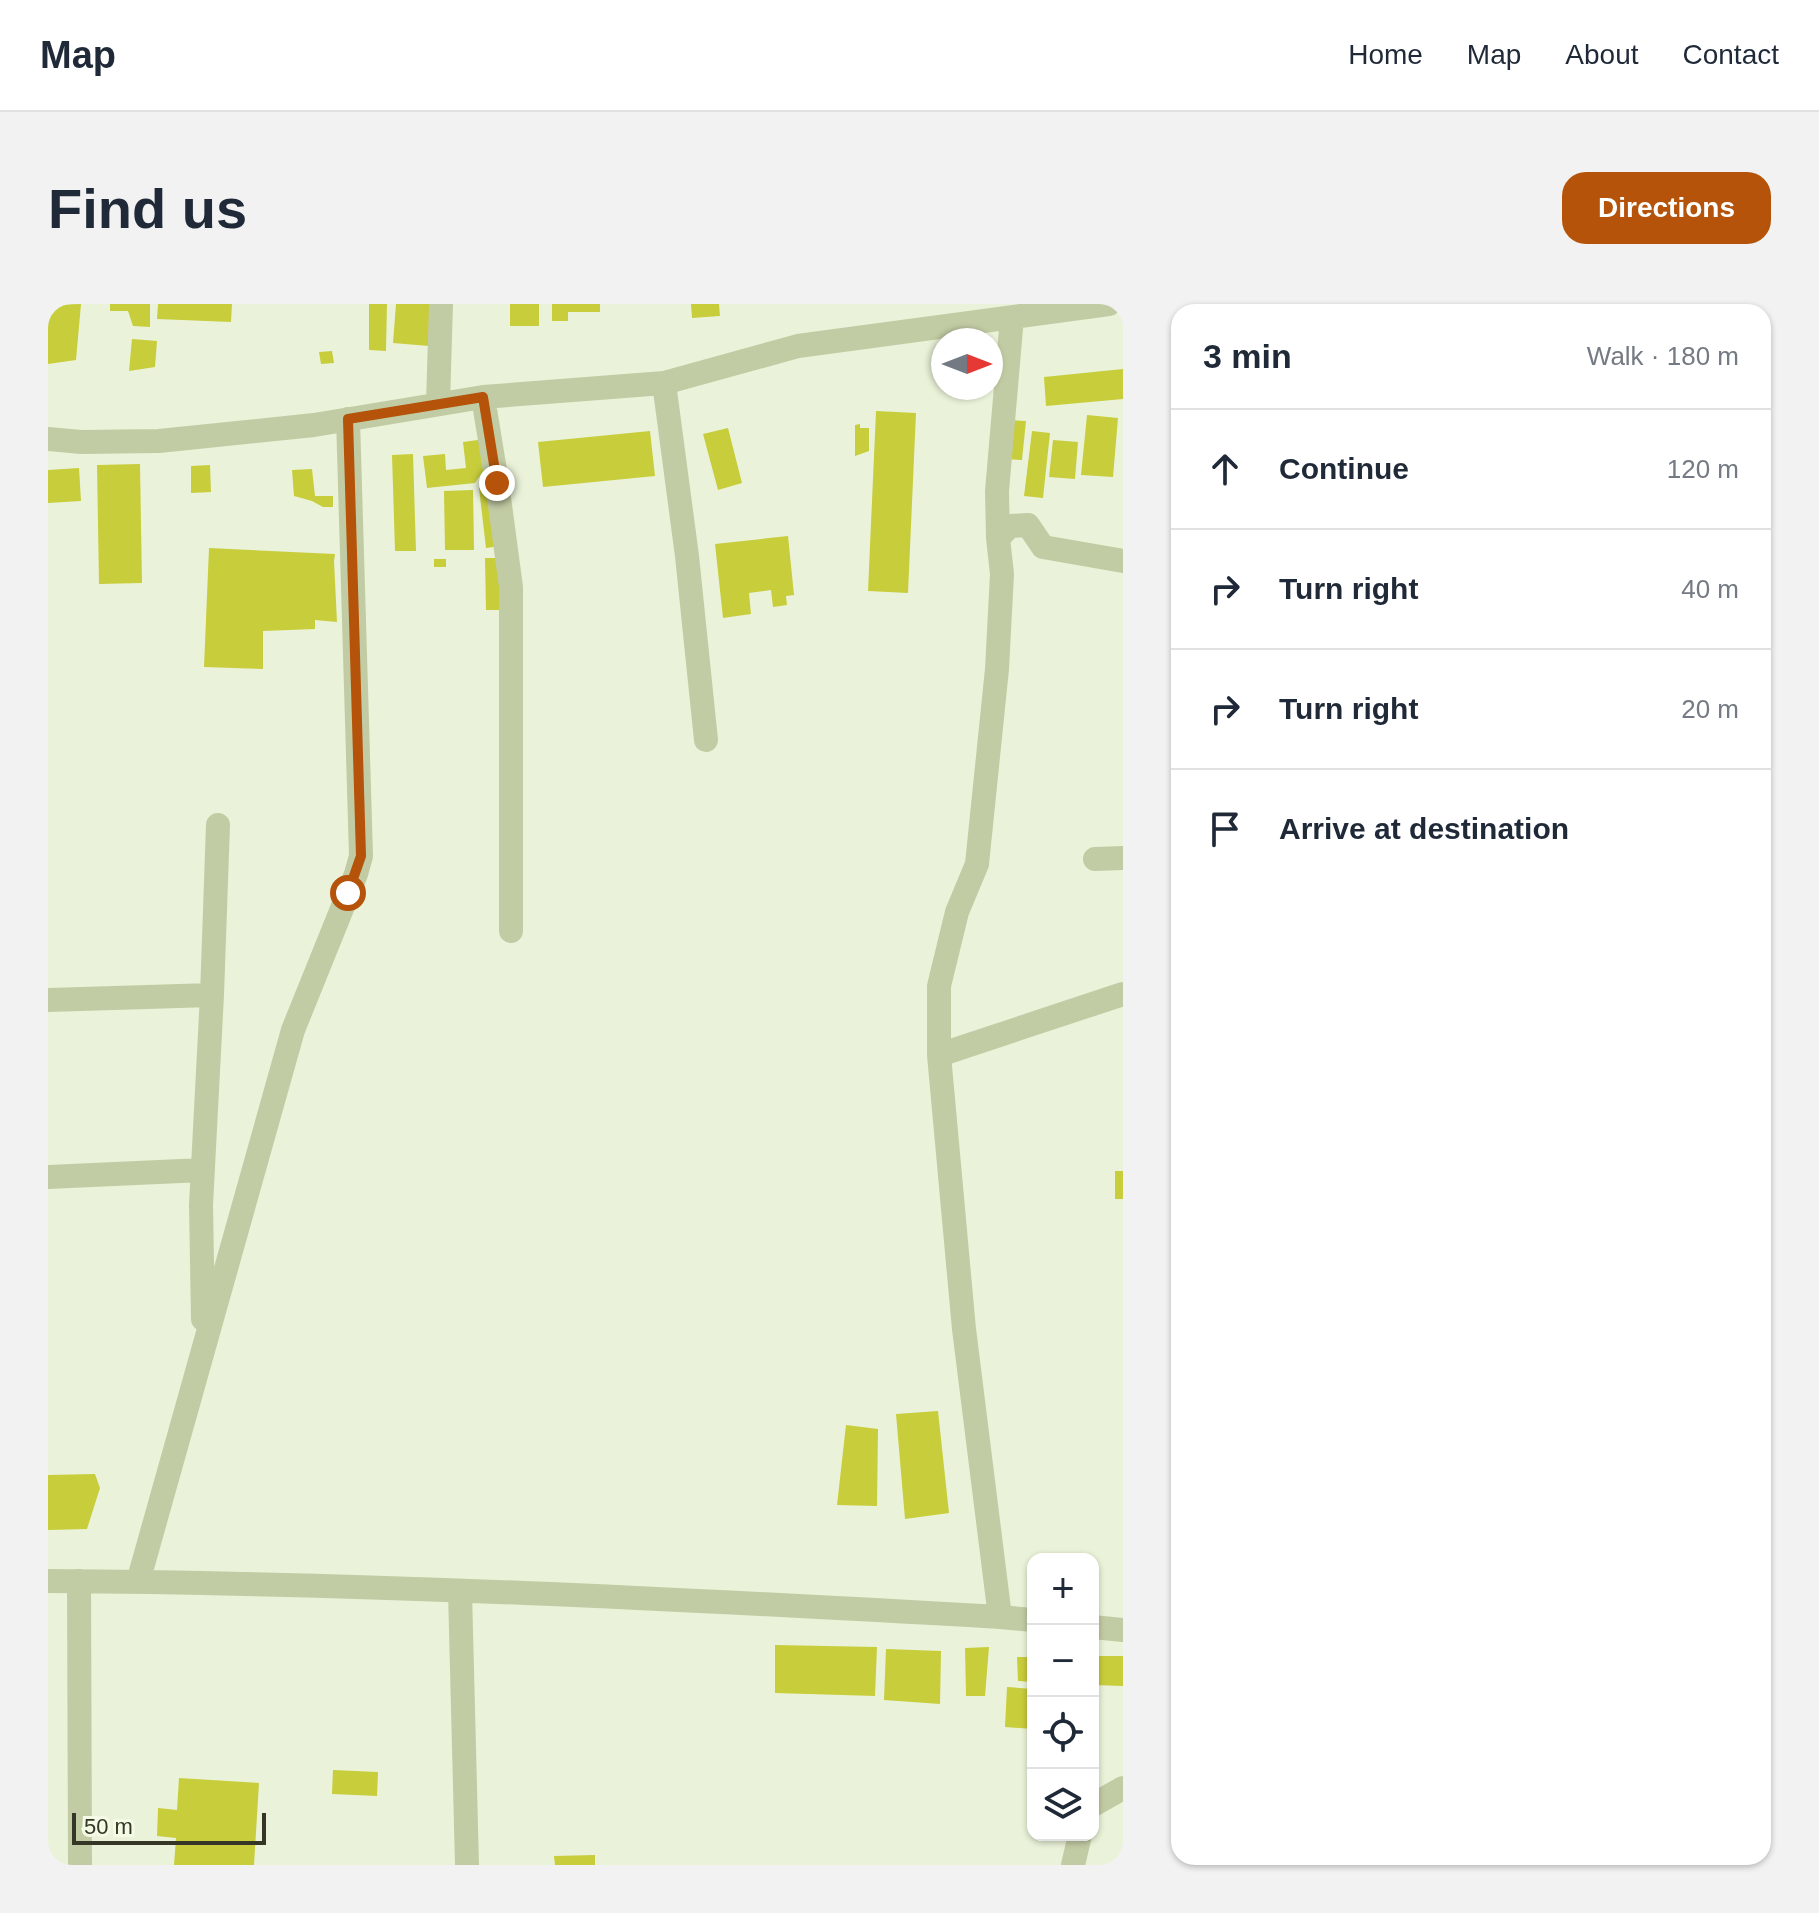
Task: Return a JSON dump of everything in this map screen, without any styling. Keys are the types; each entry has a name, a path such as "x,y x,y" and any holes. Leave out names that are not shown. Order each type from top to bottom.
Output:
{"street":[{"path":"438,404 441,304"},
{"path":"48,439 81,442 159,441 314,425 483,397 664,383 798,346 1012,317 1050,308 1109,304"},
{"path":"1000,1617 964,1329 939,1055 939,986 957,912 977,864 997,669 1002,574 997,491 1012,317"},
{"path":"664,383 687,556 706,740"},
{"path":"483,397 511,587 511,931"},
{"path":"138,1582 293,1030 361,856 348,419"},
{"path":"998,538 1010,526 1028,525 1043,547 1123,561"},
{"path":"204,1346 201,1205 218,825"},
{"path":"1095,859 1123,858"},
{"path":"939,1055 1123,994"},
{"path":"48,1000 212,995"},
{"path":"48,1177 203,1170"},
{"path":"48,1581 628,1596 1027,1619"},
{"path":"79,1581 80,1865"},
{"path":"460,1591 467,1865"},
{"path":"1099,1628 1123,1630"},
{"path":"1099,1802 1123,1788"},
{"path":"1073,1865 1079,1841"}],"building":[{"path":"81,304 76,360 48,364 48,305"},
{"path":"110,304 150,304 150,327 133,326 128,311 110,311"},
{"path":"158,304 232,304 231,322 157,319"},
{"path":"369,304 387,304 386,351 369,350"},
{"path":"396,304 433,304 429,346 393,343"},
{"path":"510,304 539,304 539,326 510,326"},
{"path":"552,304 600,304 600,312 568,312 568,321 552,321"},
{"path":"691,304 719,304 720,316 692,318"},
{"path":"132,339 157,341 155,367 129,371"},
{"path":"332,351 334,363 321,364 319,352"},
{"path":"1123,369 1123,399 1046,406 1044,377"},
{"path":"876,411 916,413 908,593 868,591"},
{"path":"1087,415 1118,418 1113,477 1081,475"},
{"path":"1009,420 1026,421 1022,460 1006,459"},
{"path":"860,424 860,428 869,428 869,451 855,456 855,425"},
{"path":"728,428 742,483 718,490 703,434"},
{"path":"650,431 655,476 543,487 538,442"},
{"path":"1032,431 1050,433 1043,498 1024,496"},
{"path":"485,439 489,473 481,474 475,483 427,488 423,456 445,454 446,470 466,468 463,442"},
{"path":"1053,440 1078,442 1075,479 1049,477"},
{"path":"413,454 416,551 395,551 392,455"},
{"path":"140,464 142,583 99,584 97,465"},
{"path":"210,465 211,492 191,493 191,466"},
{"path":"79,468 81,501 48,503 48,470"},
{"path":"312,469 315,496 333,496 333,507 323,507 294,496 292,470"},
{"path":"491,485 501,546 486,548 479,488"},
{"path":"473,490 474,550 445,550 444,491"},
{"path":"788,536 794,595 786,596 787,605 773,607 771,590 749,593 751,614 723,618 715,544"},
{"path":"209,548 335,554 337,622 315,620 315,629 263,631 263,669 204,667"},
{"path":"485,558 501,558 501,610 486,610"},
{"path":"434,559 446,559 446,567 434,567"},
{"path":"1115,1171 1123,1171 1123,1199 1115,1199"},
{"path":"938,1411 949,1513 905,1519 896,1414"},
{"path":"846,1425 878,1429 877,1506 837,1505"},
{"path":"95,1474 100,1488 87,1529 48,1530 48,1475"},
{"path":"775,1645 877,1647 875,1696 775,1693"},
{"path":"989,1647 985,1696 966,1696 965,1648"},
{"path":"886,1649 941,1651 940,1704 884,1700"},
{"path":"1099,1656 1123,1656 1123,1686 1099,1685"},
{"path":"1017,1657 1027,1657 1027,1682 1018,1681"},
{"path":"1007,1687 1027,1689 1027,1729 1005,1727"},
{"path":"333,1770 378,1772 377,1796 332,1794"},
{"path":"179,1778 259,1783 254,1865 174,1865 176,1838 157,1836 158,1808 177,1810"},
{"path":"595,1855 595,1865 555,1865 554,1856"}],"route":[{"path":"348,893 361,856 348,419 483,397 497,483"}]}
